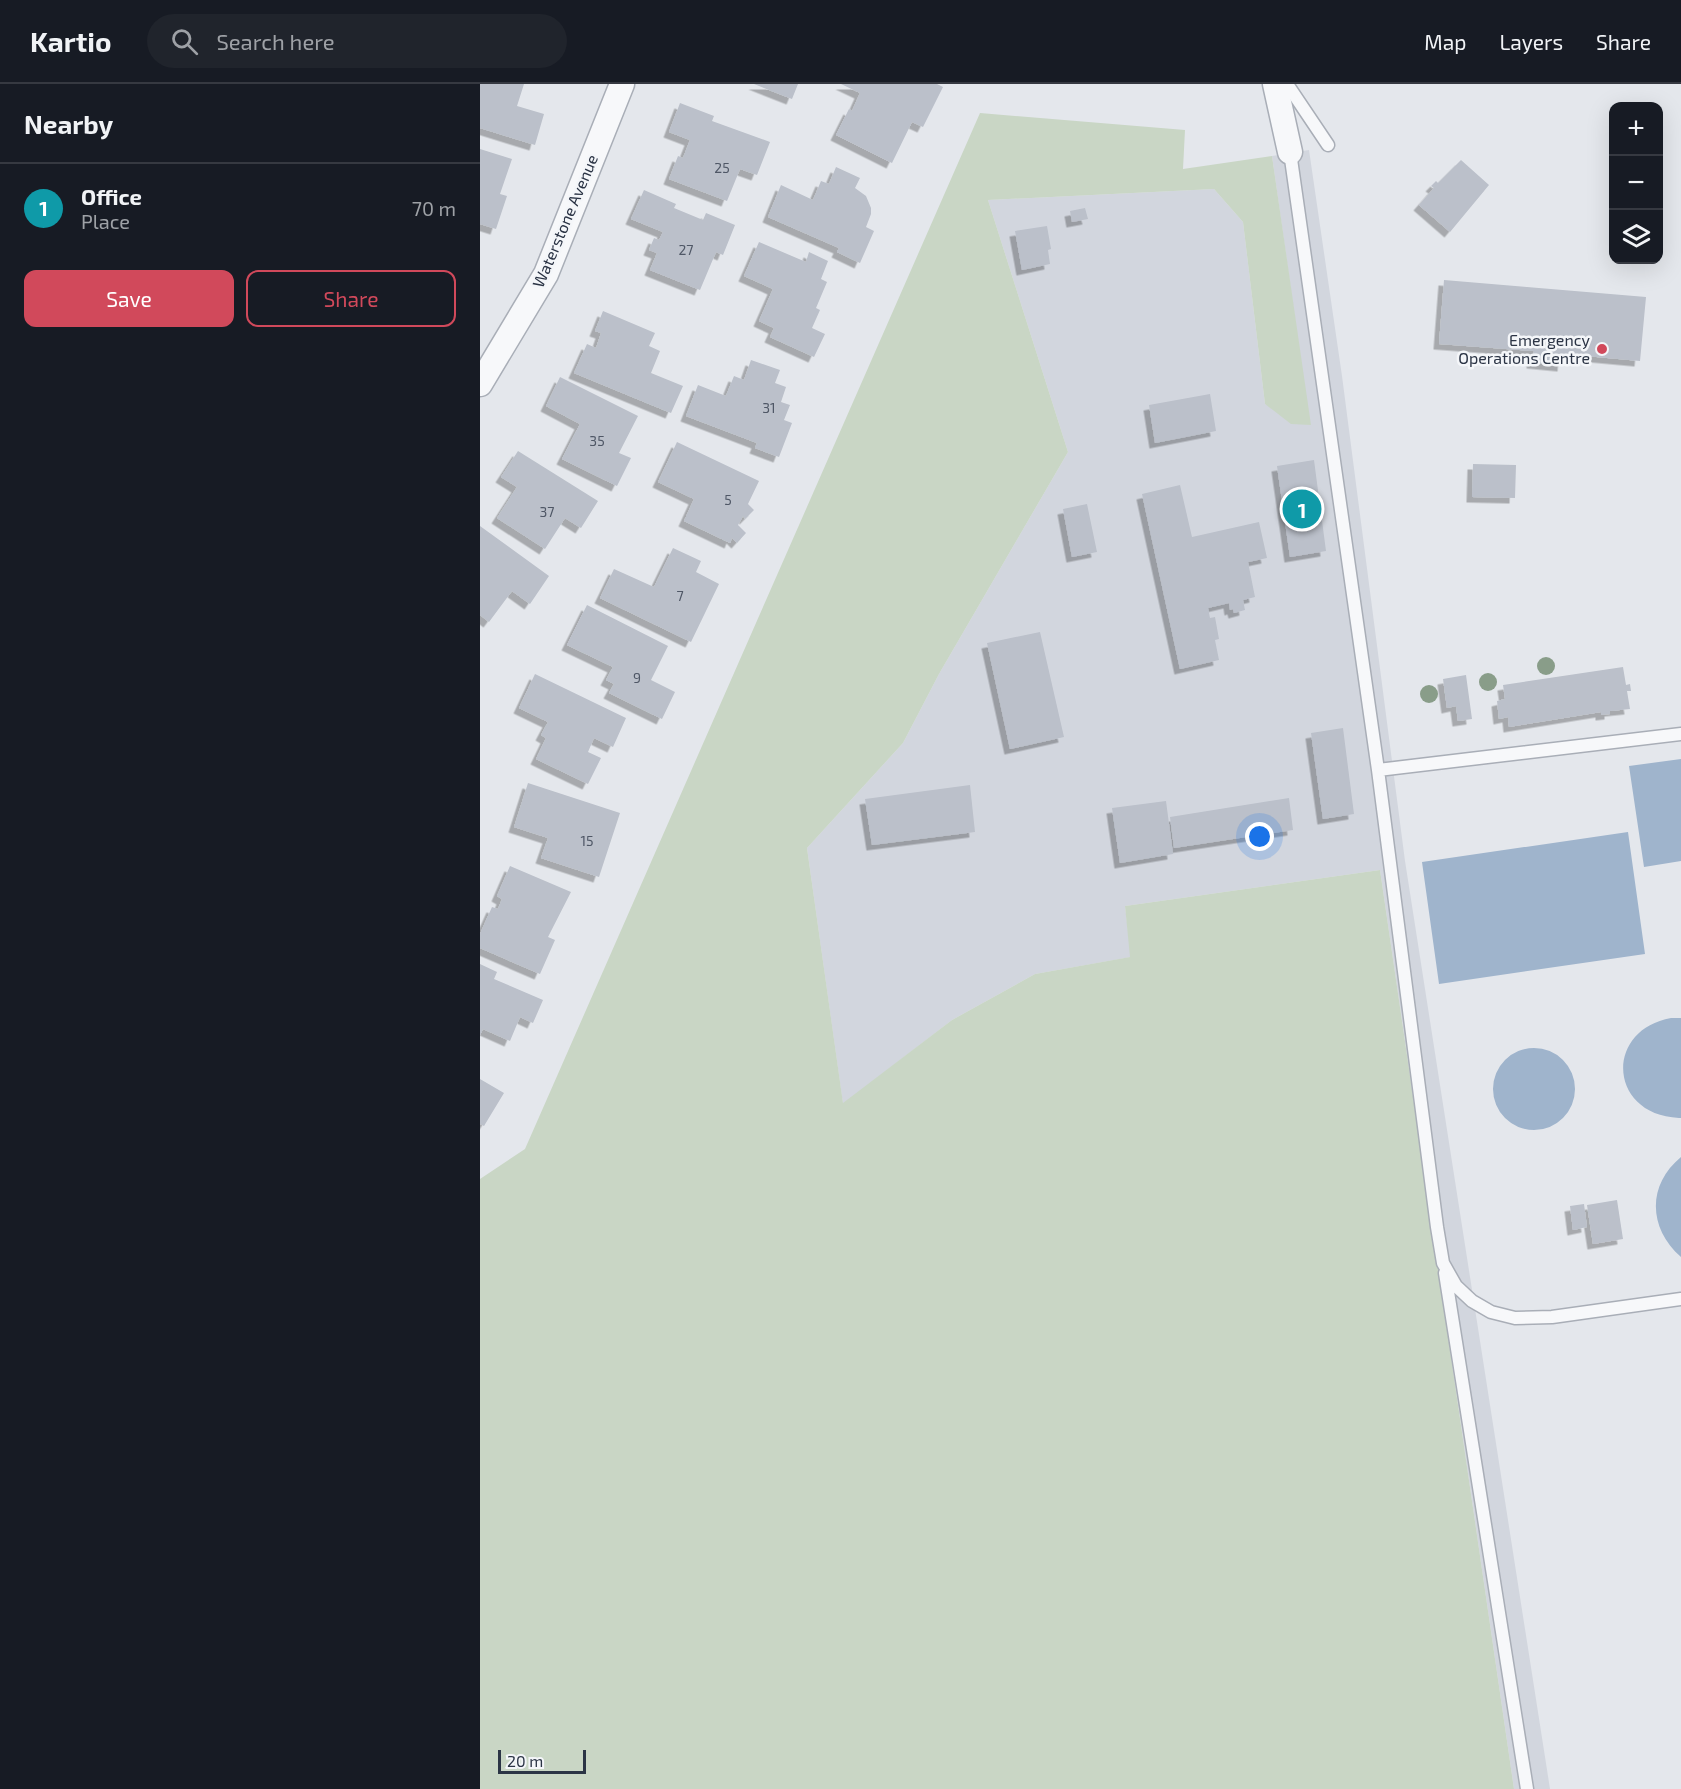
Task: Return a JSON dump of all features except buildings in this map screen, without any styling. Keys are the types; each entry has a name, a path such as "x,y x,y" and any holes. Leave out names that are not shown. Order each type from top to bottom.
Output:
{"street":[{"name":"Waterstone Avenue","path":"480,384 546,274 621,84"},
{"path":"1275,84 1290,152"}],"lane":[{"path":"1287,84 1328,146"},
{"path":"1290,152 1378,770 1437,1227 1527,1789"},
{"path":"1378,770 1681,734"},
{"path":"1443,1263 1456,1286 1472,1301 1491,1312 1515,1318 1593,1313 1681,1299"}],"shaded area":[{"path":"1309,150 1342,376 1405,861 1550,1789 1514,1789 1380,870 1125,906 1131,957 1035,974 952,1020 843,1104 807,848 903,743 939,674 1068,452 988,200 1214,189 1243,222 1265,404 1310,425 1272,156"}],"green space":[{"path":"980,113 1185,130 1183,169 1272,156 1311,425 1291,424 1265,404 1243,222 1214,189 988,200 1068,452 939,674 903,743 807,848 843,1103 952,1020 1035,974 1130,957 1125,906 1380,870 1514,1789 480,1789 480,1179 525,1149"}],"water":[{"path":"1681,759 1681,861 1644,867 1629,766"},
{"path":"1628,832 1645,954 1439,984 1422,862"},
{"path":"1671,1018 1681,1018 1681,1118 1656,1113 1638,1103 1628,1088 1623,1071 1625,1054 1634,1038 1649,1026"},
{"path":"1534,1048 1550,1051 1563,1060 1572,1073 1575,1089 1572,1105 1563,1118 1550,1127 1534,1130 1518,1127 1505,1118 1496,1105 1493,1089 1496,1073 1505,1060 1518,1051"},
{"path":"1681,1157 1681,1257 1662,1233 1656,1207 1657,1193 1662,1180"}],"place":[{"name":"Emergency Operations Centre","path":"1602,349"},
{"name":"Office","path":"1302,509"}]}
